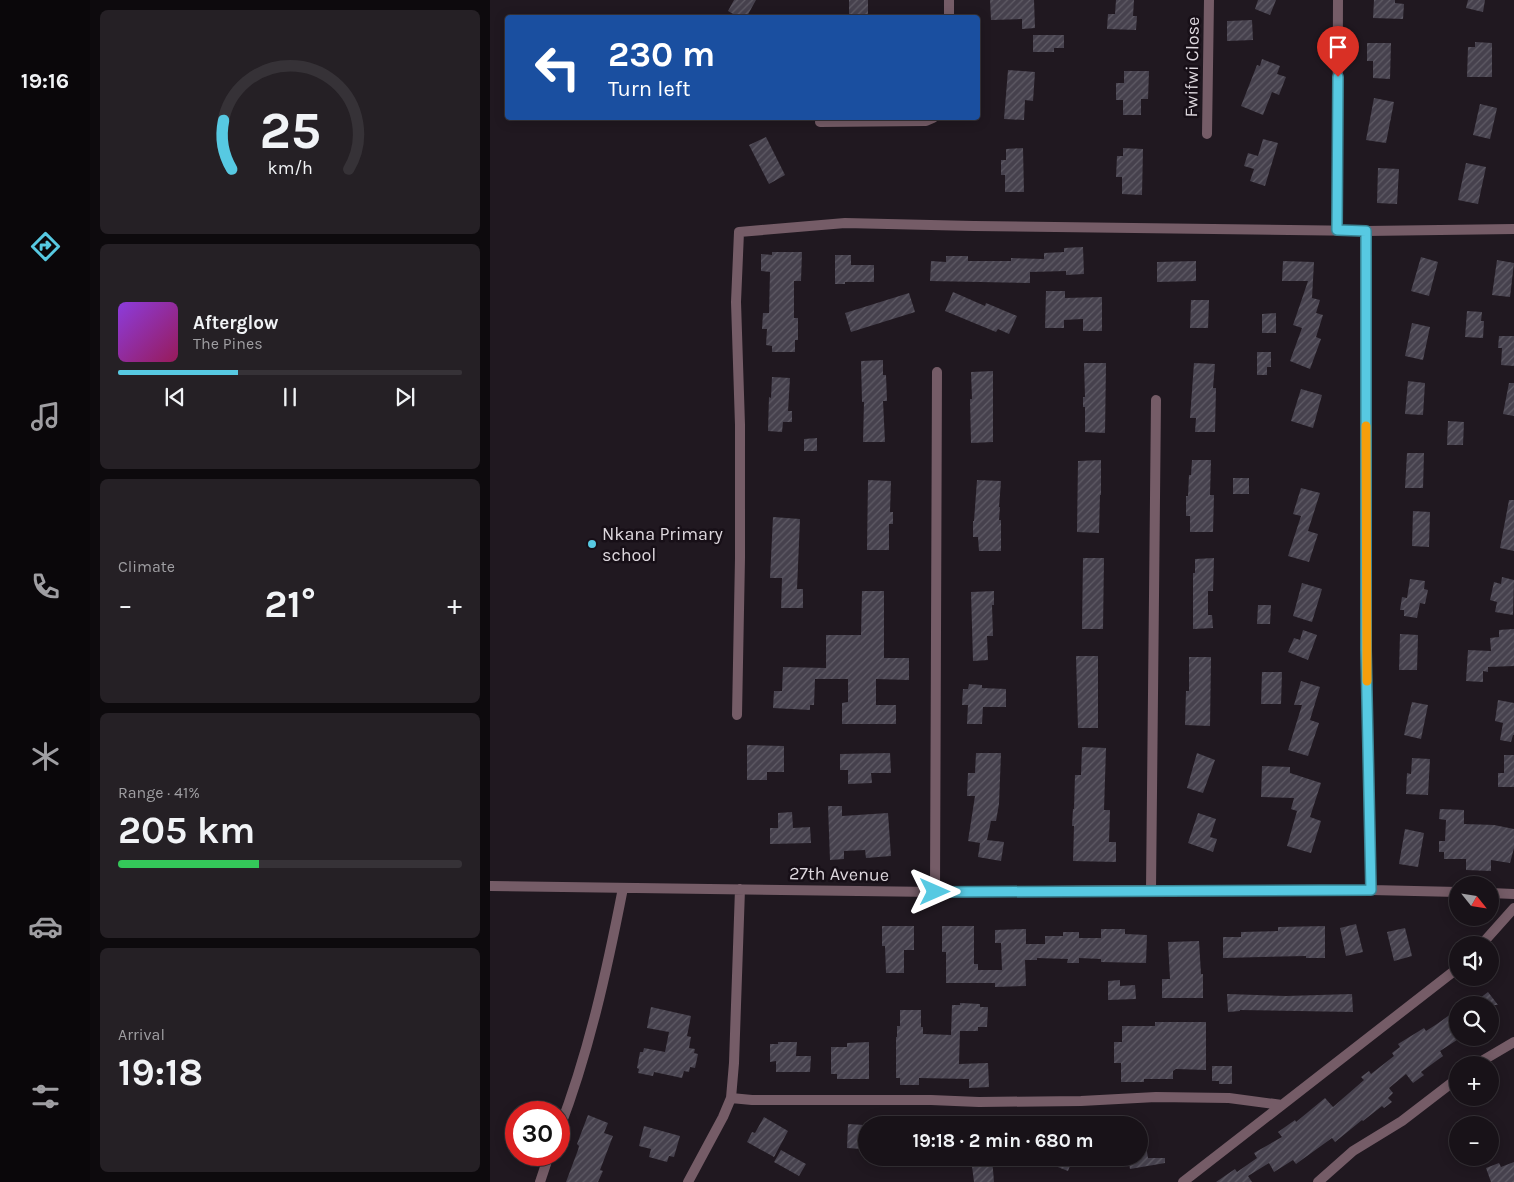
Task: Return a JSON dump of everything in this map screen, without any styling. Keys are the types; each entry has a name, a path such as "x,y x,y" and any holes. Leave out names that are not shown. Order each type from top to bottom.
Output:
{"street":[{"path":"949,0 949,15"},
{"name":"Fwifwi Close","path":"1207,134 1209,0"},
{"path":"1337,230 1338,0"},
{"path":"820,122 928,120"},
{"path":"738,715 740,435 736,302 739,232 845,223 1366,231 1514,229"},
{"path":"1366,231 1366,650 1371,890"},
{"path":"935,892 938,372"},
{"path":"1151,890 1156,400"},
{"name":"27th Avenue","path":"490,886 935,892 1151,890 1449,892"},
{"path":"570,1101 596,1015 610,958 623,888"},
{"path":"688,1182 723,1118 731,1098 734,1064 740,889"},
{"path":"1499,893 1514,894"},
{"path":"1489,936 1514,908"},
{"path":"1183,1182 1449,975"},
{"path":"1490,1056 1514,1042"},
{"path":"1318,1182 1353,1151 1402,1121 1449,1085"},
{"path":"731,1098 752,1100 931,1100 979,1102 1229,1098 1282,1105"},
{"path":"540,1182 545,1166"}],"building":[{"path":"734,0 756,0 748,15 735,15 728,11"},
{"path":"849,0 868,0 868,15 849,15"},
{"path":"990,0 1034,0 1035,28 1022,29 1022,19 991,20"},
{"path":"1116,0 1134,0 1133,16 1137,16 1136,30 1107,29 1108,14 1115,14"},
{"path":"1258,0 1276,0 1270,15 1255,9"},
{"path":"1374,0 1395,0 1395,3 1404,4 1403,19 1373,18"},
{"path":"1468,0 1485,0 1483,12 1466,8"},
{"path":"1252,20 1253,40 1227,41 1227,21"},
{"path":"1033,35 1064,35 1064,48 1054,48 1054,52 1033,52"},
{"path":"1475,42 1492,43 1492,77 1467,77 1468,47 1475,47"},
{"path":"1367,43 1391,43 1390,79 1373,78 1373,61 1367,61"},
{"path":"1262,59 1280,66 1277,74 1286,77 1279,95 1272,92 1263,115 1241,106 1257,65 1260,66"},
{"path":"1008,70 1035,72 1033,101 1025,100 1024,120 1004,119"},
{"path":"1124,71 1149,71 1148,99 1141,99 1141,115 1123,115 1123,100 1116,100 1116,83 1124,83"},
{"path":"1374,98 1394,102 1386,143 1366,140"},
{"path":"1480,104 1497,108 1490,139 1473,135"},
{"path":"766,137 785,175 769,184 749,145"},
{"path":"1263,139 1278,143 1265,186 1250,181 1254,169 1244,166 1248,153 1258,156"},
{"path":"1023,148 1024,192 1005,192 1005,175 1001,175 1001,160 1006,160 1006,149"},
{"path":"1123,148 1143,149 1142,195 1122,194 1122,177 1116,177 1117,156 1123,156"},
{"path":"1466,163 1486,167 1478,204 1458,200"},
{"path":"1378,168 1399,169 1397,204 1377,203"},
{"path":"1083,247 1084,274 1066,275 1066,271 1030,272 1030,283 930,281 931,261 946,262 946,256 968,256 968,261 1011,261 1011,258 1044,259 1044,253 1064,252 1064,248"},
{"path":"772,252 802,252 801,281 794,281 794,318 798,318 798,340 795,340 795,352 772,352 772,346 766,345 767,329 762,329 763,313 769,313 770,272 761,271 761,254 772,255"},
{"path":"835,255 851,255 851,265 874,265 874,282 835,284"},
{"path":"1421,257 1438,262 1429,296 1411,291"},
{"path":"1497,260 1514,263 1510,297 1492,295"},
{"path":"1196,261 1196,281 1157,282 1157,262"},
{"path":"1283,261 1314,262 1312,298 1320,300 1316,313 1323,315 1316,337 1321,339 1310,369 1290,361 1302,328 1293,325 1308,281 1282,281"},
{"path":"1046,291 1065,291 1065,298 1102,297 1102,331 1083,331 1083,319 1064,320 1064,328 1045,328"},
{"path":"953,292 985,306 986,303 1017,316 1009,334 998,329 996,332 945,311"},
{"path":"909,293 915,312 851,332 845,313"},
{"path":"1191,300 1209,300 1208,328 1190,328"},
{"path":"1467,311 1482,312 1481,321 1484,321 1483,338 1465,337"},
{"path":"1276,313 1276,333 1262,333 1262,314"},
{"path":"1412,323 1430,327 1423,360 1405,356"},
{"path":"1499,336 1514,336 1514,366 1501,365 1502,348 1498,348"},
{"path":"1257,352 1271,352 1271,367 1267,367 1267,375 1257,375"},
{"path":"883,360 883,375 886,375 887,401 883,401 885,442 863,442 864,402 862,402 861,361"},
{"path":"1084,363 1106,363 1105,433 1085,432 1085,407 1083,407 1083,397 1085,397"},
{"path":"1194,363 1215,364 1213,388 1216,388 1215,432 1195,432 1196,418 1190,418"},
{"path":"993,371 993,442 971,443 971,372"},
{"path":"772,377 790,378 788,411 792,411 792,422 783,422 782,432 768,431 769,397 771,398"},
{"path":"1408,381 1425,383 1423,415 1405,414"},
{"path":"1509,383 1514,383 1514,416 1503,414"},
{"path":"1301,389 1322,395 1313,428 1291,421"},
{"path":"1448,421 1464,422 1463,445 1447,445"},
{"path":"817,438 817,451 804,451 804,439"},
{"path":"1407,453 1424,453 1423,488 1405,488"},
{"path":"1101,460 1099,533 1077,532 1078,461"},
{"path":"1192,460 1211,460 1210,495 1214,495 1213,532 1190,532 1190,516 1186,516 1186,496 1188,496"},
{"path":"1233,478 1249,478 1249,494 1233,494"},
{"path":"868,480 891,481 890,512 893,512 893,524 889,524 889,550 867,550"},
{"path":"977,480 1001,481 999,520 1001,520 1001,551 979,551 978,537 973,537"},
{"path":"1301,488 1320,493 1308,531 1318,534 1309,562 1288,556 1301,516 1293,514"},
{"path":"1509,500 1514,500 1514,551 1500,548"},
{"path":"1413,511 1430,512 1429,547 1412,546"},
{"path":"773,517 800,519 797,589 803,589 803,608 781,608 782,578 770,578"},
{"path":"1083,558 1104,558 1103,629 1082,629"},
{"path":"1214,558 1213,591 1208,591 1208,615 1212,615 1213,628 1193,629 1193,573 1195,573 1195,559"},
{"path":"1502,577 1514,580 1513,615 1495,612 1497,602 1490,600 1494,582 1501,584"},
{"path":"1410,579 1425,581 1424,589 1428,590 1425,604 1420,603 1417,618 1404,616 1404,610 1400,610 1402,597 1407,598"},
{"path":"1302,583 1322,589 1312,622 1293,616"},
{"path":"862,591 884,591 884,658 909,658 909,680 876,679 876,705 896,705 896,724 842,724 842,703 848,702 848,679 815,679 814,705 810,705 810,710 773,708 774,691 782,691 783,667 826,668 826,635 861,635"},
{"path":"994,591 994,605 992,605 993,636 987,636 988,660 973,661 971,592"},
{"path":"1258,605 1271,605 1270,624 1257,624"},
{"path":"1514,629 1514,666 1488,667 1488,672 1483,671 1483,682 1466,681 1468,650 1491,651 1490,638 1499,637 1499,630"},
{"path":"1303,630 1317,635 1308,660 1288,652 1294,638 1300,640"},
{"path":"1400,634 1418,635 1417,670 1399,670"},
{"path":"1076,656 1098,656 1098,728 1078,728"},
{"path":"1189,657 1211,657 1210,726 1185,725 1186,691 1189,691"},
{"path":"1262,672 1282,672 1281,704 1261,704"},
{"path":"1301,681 1320,687 1310,720 1319,723 1308,756 1288,750 1302,705 1294,705"},
{"path":"969,684 982,685 982,688 1006,689 1006,707 983,707 982,724 967,724 968,705 962,705 963,689 968,689"},
{"path":"1498,700 1514,703 1514,735 1511,742 1500,740 1503,723 1495,721"},
{"path":"1412,702 1428,705 1421,739 1404,735"},
{"path":"747,745 784,746 784,772 767,772 767,780 747,780"},
{"path":"1082,747 1106,748 1104,810 1110,810 1109,842 1116,842 1116,862 1073,861 1074,826 1072,826 1075,775 1081,775"},
{"path":"890,753 891,773 871,773 872,783 848,784 848,770 840,770 840,754"},
{"path":"976,753 1001,753 999,804 996,821 991,821 987,840 1004,842 1001,861 978,857 980,843 968,841 975,796 967,796 968,773 975,773"},
{"path":"1197,753 1215,760 1203,793 1187,788"},
{"path":"1504,755 1514,755 1514,787 1498,787 1498,773 1504,773"},
{"path":"1412,758 1430,759 1428,795 1406,794 1407,773 1411,774"},
{"path":"1262,766 1290,767 1290,773 1321,783 1310,817 1321,821 1311,853 1287,846 1297,811 1291,809 1294,798 1261,797"},
{"path":"828,806 842,806 842,816 888,813 891,856 866,858 865,850 844,851 844,859 830,860"},
{"path":"1440,809 1464,810 1464,824 1494,825 1514,829 1514,848 1510,863 1491,860 1491,871 1466,870 1466,859 1444,859 1444,852 1439,852 1439,841 1445,841 1446,820 1439,819"},
{"path":"792,812 793,828 810,827 811,843 770,844 770,828 778,828 778,813"},
{"path":"1198,813 1216,819 1210,837 1217,839 1213,852 1188,843"},
{"path":"1405,829 1424,833 1418,867 1399,864"},
{"path":"1356,924 1363,952 1346,956 1340,928"},
{"path":"882,926 914,926 914,950 904,950 904,973 886,973 885,946 882,946"},
{"path":"942,926 974,926 974,964 978,964 978,970 1002,970 1001,943 995,943 995,930 1026,929 1026,944 1045,944 1045,936 1063,936 1063,932 1079,932 1079,938 1101,938 1101,929 1125,929 1125,934 1147,935 1146,963 1101,962 1101,959 1079,958 1079,963 1067,963 1068,959 1037,958 1037,960 1025,960 1026,986 995,987 995,983 946,983 946,952 942,952"},
{"path":"1325,926 1325,958 1306,958 1306,956 1223,958 1223,937 1241,937 1241,932 1278,931 1278,927"},
{"path":"1405,928 1412,956 1394,961 1387,932"},
{"path":"1199,941 1201,974 1203,974 1203,998 1162,998 1162,979 1170,979 1168,942"},
{"path":"1120,980 1120,986 1135,985 1136,999 1108,1000 1108,981"},
{"path":"1488,992 1491,996 1483,996"},
{"path":"1227,994 1286,996 1352,994 1353,1012 1240,1010 1228,1012"},
{"path":"960,1003 980,1004 980,1007 988,1007 987,1027 978,1027 978,1031 960,1031 959,1064 988,1063 989,1087 969,1088 969,1079 919,1078 919,1085 900,1085 900,1078 896,1078 896,1037 897,1026 900,1026 900,1010 921,1010 923,1034 951,1035 952,1005 960,1005"},
{"path":"651,1007 691,1016 687,1036 691,1037 689,1048 695,1049 694,1053 698,1054 695,1068 690,1067 689,1072 684,1071 682,1078 654,1072 653,1076 638,1073 640,1052 643,1052 644,1048 665,1052 669,1032 647,1028"},
{"path":"1449,1015 1449,1045 1440,1051 1443,1056 1421,1072 1424,1075 1413,1083 1406,1074 1389,1088 1393,1093 1388,1098 1392,1102 1384,1108 1382,1106 1335,1142 1332,1138 1296,1164 1293,1160 1274,1172 1269,1163 1248,1176 1252,1182 1216,1182 1235,1169 1237,1172 1257,1158 1254,1153 1282,1137 1278,1132 1295,1120 1296,1122 1325,1098 1333,1107 1364,1080 1361,1077 1369,1071 1371,1074 1394,1056 1392,1053 1400,1047 1398,1044 1424,1028 1426,1031"},
{"path":"1155,1022 1206,1022 1206,1070 1176,1069 1173,1071 1173,1079 1144,1079 1144,1082 1121,1082 1121,1063 1114,1063 1114,1042 1122,1042 1122,1026 1155,1026"},
{"path":"778,1042 797,1042 796,1056 811,1056 810,1072 776,1072 776,1061 770,1062 770,1044 778,1044"},
{"path":"869,1042 869,1079 837,1079 837,1074 831,1074 831,1047 847,1047 847,1043"},
{"path":"1212,1066 1232,1066 1232,1084 1219,1084 1219,1081 1212,1081"},
{"path":"588,1115 608,1123 604,1133 613,1136 600,1170 603,1171 598,1182 566,1182 578,1150 579,1146 577,1144"},
{"path":"764,1117 788,1131 774,1157 747,1142 752,1132 755,1133"},
{"path":"848,1124 858,1125 858,1149 847,1148"},
{"path":"644,1126 680,1136 674,1157 669,1156 667,1162 649,1157 651,1149 639,1146"},
{"path":"781,1150 806,1164 799,1176 774,1162"},
{"path":"1148,1158 1165,1158 1165,1163 1148,1166"},
{"path":"1514,1162 1514,1182 1491,1182 1486,1168 1499,1166 1499,1163 1501,1167"},
{"path":"972,1166 993,1166 994,1182 974,1182"},
{"path":"1055,1166 1070,1166 1068,1171"},
{"path":"1129,1166 1148,1166 1130,1169"}],"slow traffic":[{"path":"1366,426 1367,681"}],"place":[{"name":"Nkana Primary school","path":"592,544"}],"route":[{"path":"935,892 1371,890 1366,650 1366,231 1337,230 1338,77"}]}
